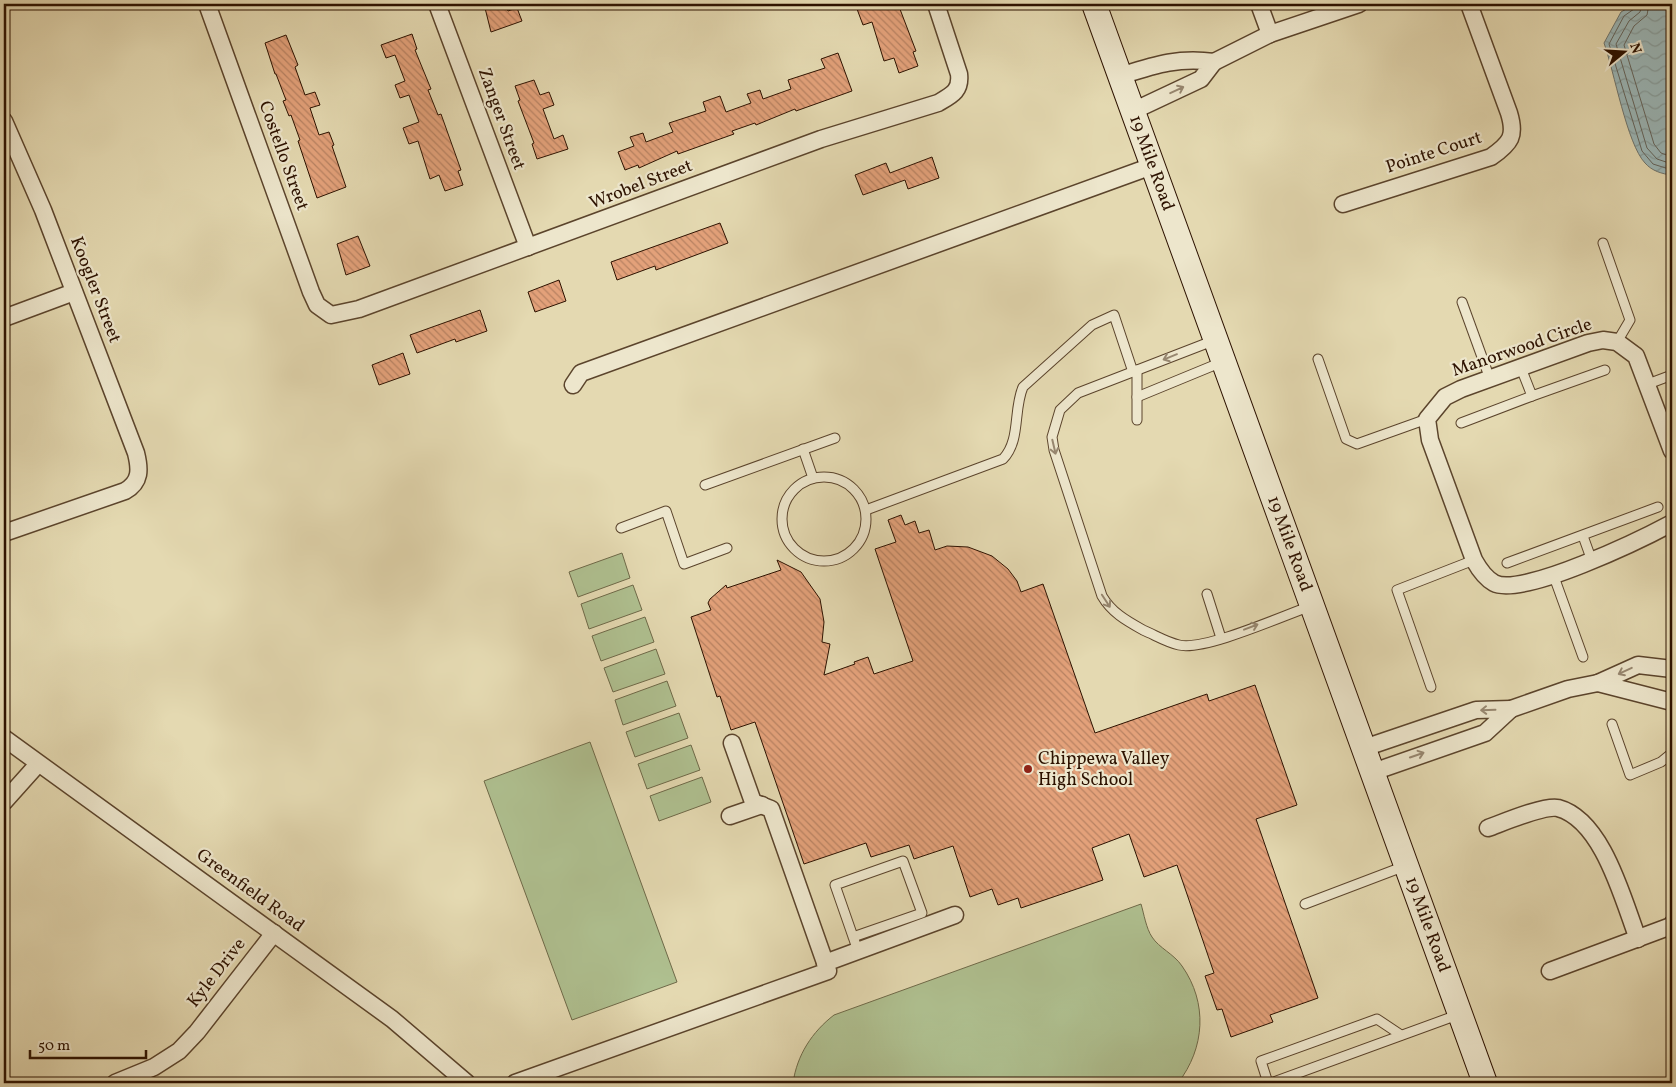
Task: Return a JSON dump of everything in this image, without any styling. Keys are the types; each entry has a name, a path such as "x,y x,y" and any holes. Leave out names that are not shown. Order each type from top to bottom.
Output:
{"street":[{"name":"Costello Street","path":"207,4 311,292 317,305 331,315"},
{"name":"Zanger Street","path":"438,4 528,247"},
{"name":"Wrobel Street","path":"331,315 359,309 821,139 938,103 954,93 960,84 959,74 936,4"},
{"name":"19 Mile Road","path":"1094,4 1485,1083"},
{"path":"1259,4 1270,34"},
{"path":"1133,111 1201,79 1214,62 1270,34 1358,4"},
{"name":"Pointe Court","path":"1343,204 1491,157 1503,148 1511,138 1513,127 1509,113 1470,4"},
{"path":"1120,76 1171,61 1194,60 1214,62"},
{"name":"Koogler Street","path":"4,121 43,210 136,453 140,475 136,483 125,491 4,533"},
{"path":"572,385 581,373 1034,211 1152,166"},
{"path":"4,318 74,292"},
{"name":"Manorwood Circle","path":"1427,419 1445,397 1461,389 1588,343 1603,340 1617,342 1636,356 1672,451"},
{"path":"1427,419 1430,440 1474,560 1481,571 1495,584 1515,586 1592,561 1625,548 1672,523"},
{"path":"1364,748 1476,710 1511,709 1568,689 1598,683 1638,665 1672,669"},
{"path":"1598,683 1672,702"},
{"path":"1373,772 1485,733 1511,709"},
{"name":"Greenfield Road","path":"4,738 392,1019 467,1083"},
{"path":"515,1083 828,971 770,809 753,802 732,743"},
{"path":"4,802 38,764"},
{"path":"730,816 762,805"},
{"path":"1488,828 1528,814 1556,808 1576,818 1599,843 1638,939"},
{"path":"825,963 856,944 924,919 955,915"},
{"path":"1550,971 1638,939 1672,924"},
{"name":"Kyle Drive","path":"115,1083 154,1067 179,1051 197,1032 274,933"}],"lane":[{"path":"1603,244 1630,320 1617,342"},
{"path":"1462,302 1490,379"},
{"path":"866,510 1004,459 1011,452 1018,399 1023,387 1092,324 1114,315 1135,371 1137,420"},
{"path":"1216,340 1088,388 1069,400 1060,410 1052,437 1102,596 1108,606 1121,617 1180,645 1195,646 1312,606"},
{"path":"1318,359 1346,439 1357,444 1427,419"},
{"path":"1137,397 1223,362"},
{"path":"1522,368 1532,396"},
{"path":"1461,423 1604,370"},
{"path":"1648,384 1672,375"},
{"path":"705,485 835,438"},
{"path":"803,449 813,478"},
{"path":"827,477 840,480 852,487 860,497 866,510 867,523 864,536 846,556 834,561 821,562 808,559 797,552 788,542 783,530 782,517 785,504 791,492 813,478 827,477"},
{"path":"1507,563 1658,507"},
{"path":"621,528 666,511 684,564 727,548"},
{"path":"1583,536 1592,561"},
{"path":"1431,687 1396,590 1474,560"},
{"path":"1553,574 1583,657"},
{"path":"1207,594 1222,638"},
{"path":"1612,724 1630,775 1661,762 1672,753"},
{"path":"856,944 835,885 843,882 903,861 924,919"},
{"path":"1305,904 1406,865"},
{"path":"1401,1035 1377,1019 1260,1061 1270,1083 1460,1014"}],"green space":[{"path":"622,553 630,578 578,597 569,572"},
{"path":"633,585 642,610 589,629 581,604"},
{"path":"645,617 654,642 601,661 592,636"},
{"path":"656,649 665,674 613,692 604,668"},
{"path":"667,681 676,706 623,725 615,700"},
{"path":"679,713 688,738 635,757 626,732"},
{"path":"590,742 677,982 572,1020 484,781"},
{"path":"691,745 700,770 647,789 638,764"},
{"path":"702,777 711,802 659,821 650,796"},
{"path":"1141,904 1152,937 1179,962 1190,980 1196,995 1200,1025 1198,1040 1194,1055 1178,1083 793,1083 798,1063 807,1045 819,1029 834,1015"}],"water":[{"path":"1635,4 1672,4 1672,175 1654,170 1638,154 1627,124 1604,43 1621,12"}],"building":[{"path":"484,4 505,4 508,11 517,8 522,21 491,32"},
{"path":"872,4 898,4 916,51 913,52 918,66 899,73 894,58 884,61 872,22 863,25 857,9"},
{"path":"412,34 417,49 415,50 431,89 428,90 438,115 441,114 461,170 458,171 463,185 445,191 439,175 430,179 418,141 409,144 403,128 419,122 409,95 400,98 395,85 405,81 395,55 386,58 381,45"},
{"path":"286,35 298,65 295,67 305,95 315,92 320,105 310,108 319,135 329,132 346,187 317,198 298,141 300,140 291,115 289,116 283,101 286,100 265,43"},
{"path":"838,53 852,91 796,111 795,109 756,125 755,123 732,131 734,134 678,154 677,151 639,168 638,165 625,170 618,152 634,146 630,137 643,133 646,142 673,132 669,123 706,111 703,102 720,96 726,112 751,103 747,94 760,90 763,99 791,89 788,80 825,68 821,59"},
{"path":"534,80 540,95 549,92 554,105 543,109 554,139 563,135 568,149 537,159 532,144 534,143 518,101 520,100 515,86"},
{"path":"932,157 939,178 908,189 905,180 863,195 855,175 886,163 890,173"},
{"path":"720,223 728,243 656,270 655,266 617,280 611,262"},
{"path":"358,236 370,266 346,275 337,244"},
{"path":"559,280 566,301 535,312 528,292"},
{"path":"480,310 487,331 456,342 455,339 417,353 410,335"},
{"path":"403,353 410,374 379,385 372,365"},
{"name":"Chippewa Valley High School","path":"901,515 905,525 915,521 919,533 929,530 935,550 947,546 968,547 992,556 1008,569 1017,581 1021,592 1043,584 1095,733 1207,694 1209,701 1255,685 1297,805 1256,819 1318,998 1270,1015 1273,1022 1231,1037 1222,1009 1217,1010 1205,976 1214,973 1177,865 1144,877 1129,834 1092,848 1103,880 1021,908 1018,898 998,905 992,889 970,897 953,846 914,859 909,845 871,857 866,843 804,864 755,722 731,730 720,696 717,697 691,617 711,610 708,603 710,599 726,585 727,588 781,570 777,560 801,572 820,599 824,622 822,642 830,644 824,675 855,664 854,662 868,657 874,674 913,661 875,549 896,542 888,520"}],"place":[{"name":"Chippewa Valley High School","path":"1028,769"}]}
